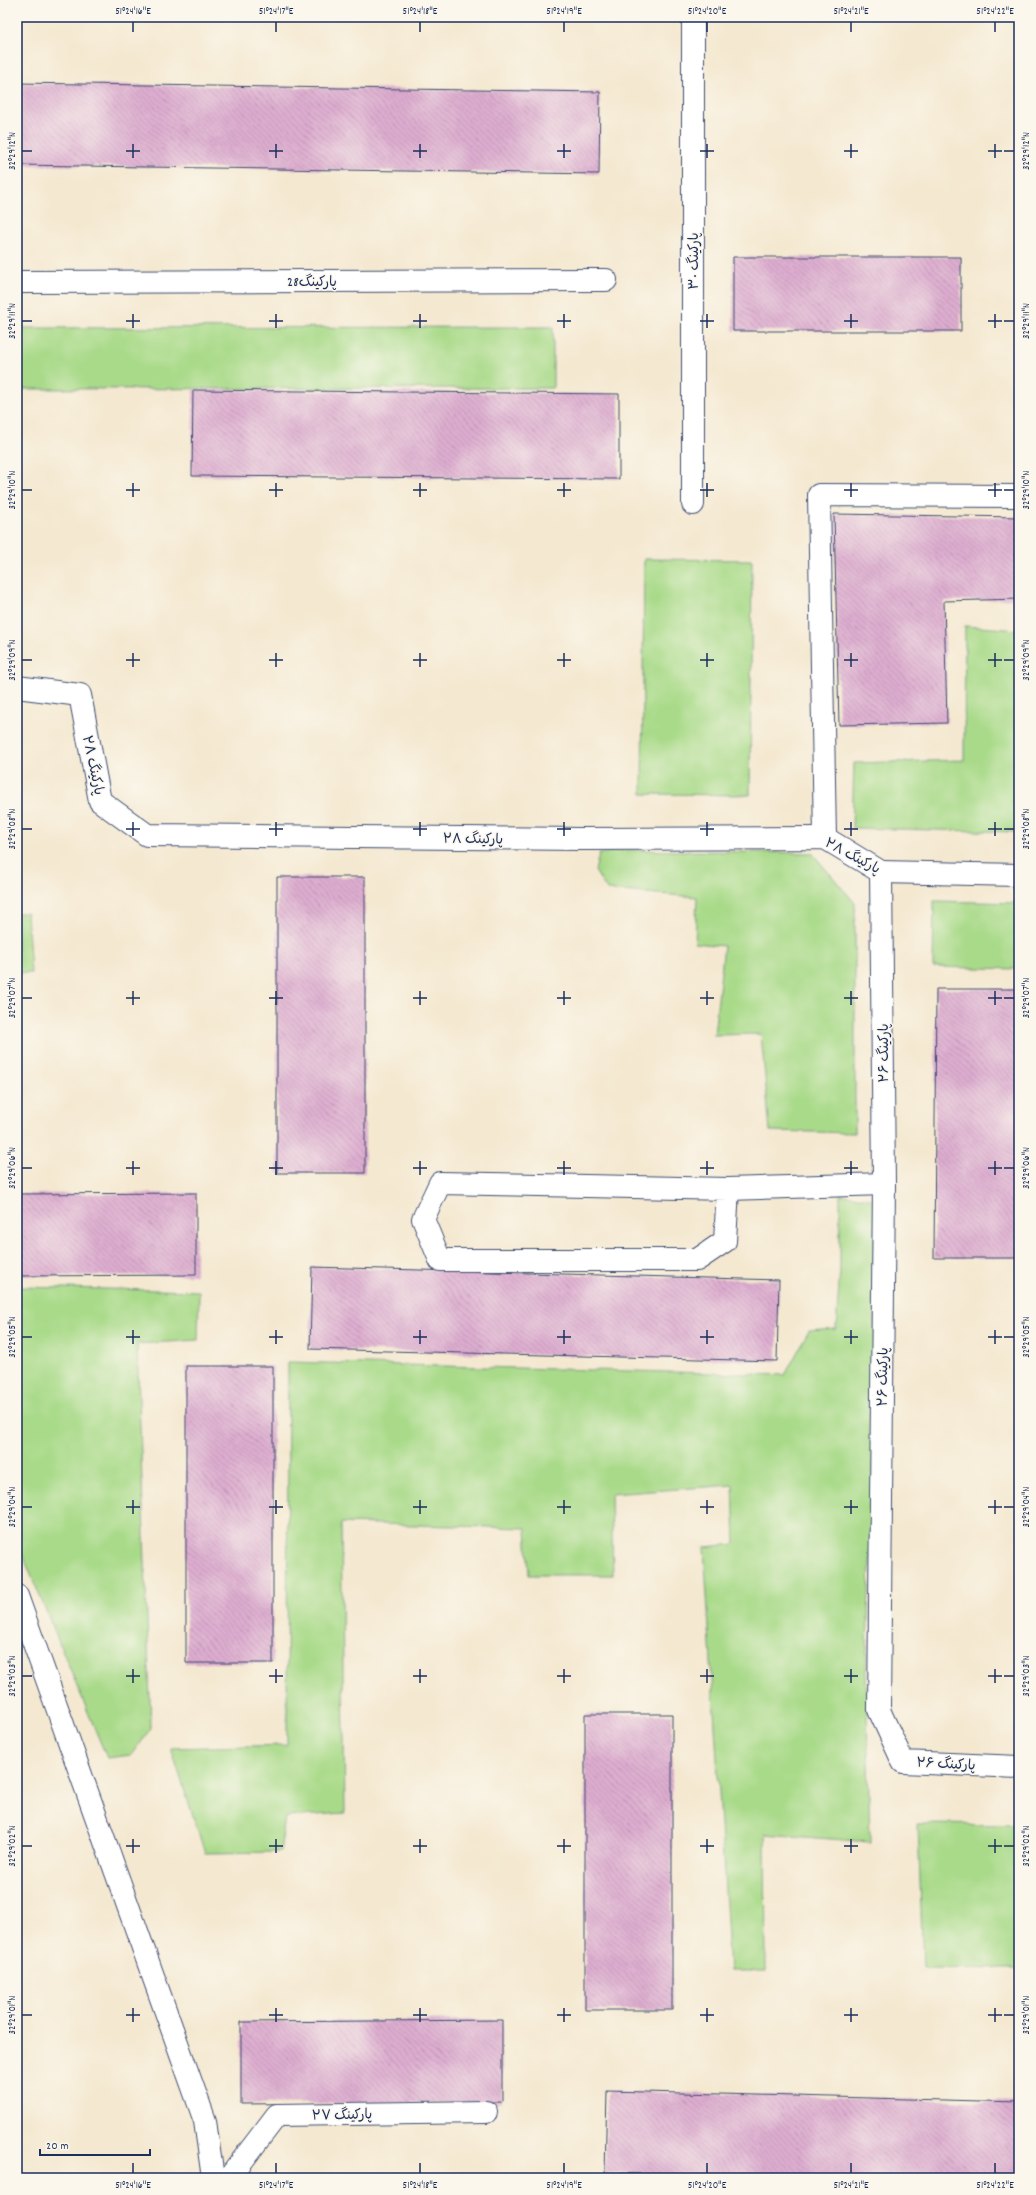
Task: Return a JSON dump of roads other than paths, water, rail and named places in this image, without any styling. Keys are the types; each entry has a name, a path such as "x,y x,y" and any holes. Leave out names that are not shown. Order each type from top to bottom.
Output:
{"street":[{"name":"پارکینگ ۳۰","path":"692,504 693,17"},
{"name":"پارکینگ28","path":"17,282 606,280"},
{"path":"825,838 819,495 1019,496"},
{"name":"پارکینگ ۲۸","path":"17,687 80,695 100,801 147,835 573,839 825,838 881,872 1019,875"},
{"name":"پارکینگ ۲۶","path":"881,872 884,1184 879,1710 904,1762 1019,1767"},
{"path":"728,1189 725,1241 697,1260 440,1260 423,1219 440,1183 728,1189 884,1184"},
{"path":"17,1596 205,2121 212,2178"},
{"name":"پارکینگ ۲۷","path":"229,2178 277,2115 486,2112"}]}
